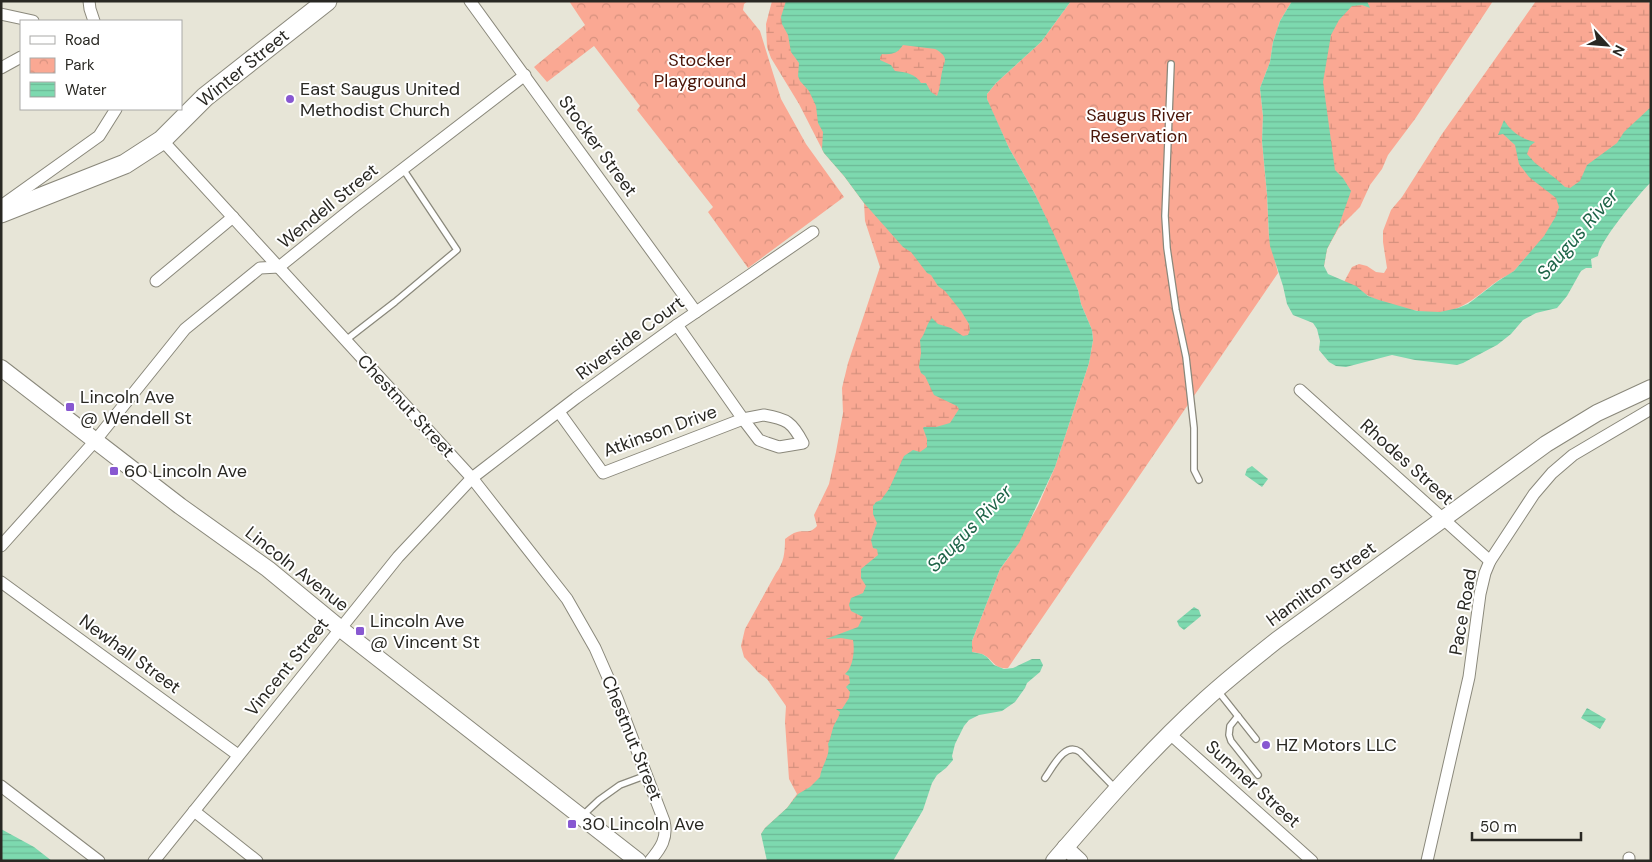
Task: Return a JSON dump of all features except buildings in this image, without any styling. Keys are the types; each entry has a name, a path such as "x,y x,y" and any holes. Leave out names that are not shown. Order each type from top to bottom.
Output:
{"main road":[{"name":"Winter Street","path":"162,140 205,97 327,1"},
{"path":"1,213 125,164 162,140"},
{"name":"Lincoln Avenue","path":"1,368 180,506 268,569 340,628 638,861"},
{"name":"Hamilton Street","path":"1054,861 1116,790 1170,734 1217,689 1277,640 1562,434 1613,405 1651,388"}],"street":[{"path":"90,1 90,9 94,20"},
{"name":"Stocker Street","path":"470,1 696,312"},
{"path":"1,14 28,20"},
{"path":"1,68 20,58"},
{"name":"Wendell Street","path":"1,546 95,441 185,329 260,268 279,268 524,75"},
{"path":"1,206 99,136 115,110"},
{"name":"Chestnut Street","path":"162,140 472,478 547,573 581,622 595,648 620,706 664,821 666,833 662,846 650,861"},
{"path":"156,281 233,217"},
{"name":"Riverside Court","path":"472,478 676,325 813,232"},
{"name":"Atkinson Drive","path":"559,412 603,473 743,419 764,415 780,418 794,426 803,443 779,447 759,440 743,419 676,325"},
{"name":"Rhodes Street","path":"1300,390 1490,561"},
{"name":"Pace Road","path":"1427,861 1469,678 1480,594 1490,561 1534,494 1552,473 1573,454 1651,409"},
{"name":"Vincent Street","path":"154,861 398,557 472,478"},
{"name":"Newhall Street","path":"1,582 238,755"},
{"name":"Sumner Street","path":"1170,734 1312,861"},
{"path":"1,786 99,861"},
{"path":"194,811 257,861"},
{"path":"1065,847 1080,861"}],"lane":[{"path":"1171,64 1165,216 1166,248 1186,357 1194,428 1194,470 1199,480"},
{"path":"346,340 395,302 456,250 403,169"},
{"path":"1217,689 1256,739"},
{"path":"1238,716 1230,726 1230,738 1258,775"},
{"path":"1045,778 1063,753 1069,749 1074,749 1080,752 1116,790"},
{"path":"582,816 599,800 620,785 647,775"}],"green space":[{"name":"Stocker Playground","path":"569,1 748,1 744,4 743,10 760,31 781,99 806,144 844,197 748,268 708,212 713,207 637,110 640,106 594,46 547,82 534,67 585,25"},
{"path":"772,1 973,1 946,41 1003,293 850,748 766,837 761,834 765,828 787,808 797,794 789,779 785,722 786,706 767,679 744,657 741,646 745,629 781,565 785,539 796,532 810,531 817,526 814,515 829,484 843,413 842,388 848,363 880,267 865,221 864,203 824,153 799,104 771,58 767,47 766,24"},
{"name":"Saugus River Reservation","path":"1071,1 1292,1 1280,21 1273,42 1270,62 1260,88 1269,237 1278,273 1008,668 1000,668 984,655 972,652 972,641 1000,569 1009,557 1038,506 1055,467 1089,363 1093,340 1092,330 1081,304 1078,290 1035,194 1009,148 989,105 987,94 996,83 1041,42"},
{"path":"1344,1 1493,1 1415,119 1388,155 1382,169 1370,185 1360,207 1338,229 1327,249 1324,266 1322,52"},
{"path":"1536,1 1648,1 1651,7 1651,138 1582,200 1513,271 1464,305 1449,311 1440,312 1423,312 1402,308 1374,299 1344,282 1352,267 1359,264 1367,266 1376,272 1384,273 1387,268 1383,231 1391,210 1402,197 1442,134"}],"water":[{"name":"Saugus River","path":"786,1 1071,1 1041,42 996,83 987,94 987,99 1009,148 1035,194 1057,241 1078,290 1081,304 1092,330 1093,340 1089,363 1055,467 1019,543 1000,569 972,641 972,652 982,654 994,665 1004,669 1013,668 1032,659 1040,659 1043,665 1040,672 1027,683 1015,702 1002,711 979,715 969,720 964,726 955,744 953,760 937,775 932,783 923,810 893,861 767,861 761,834 798,794 810,787 820,777 828,753 828,744 840,712 836,709 842,709 849,698 850,692 846,687 850,683 849,676 845,674 853,658 853,640 841,638 826,639 858,627 863,617 851,611 849,605 851,598 863,593 866,586 861,578 861,569 878,555 877,549 873,548 871,540 877,523 873,514 873,506 881,500 889,489 904,456 913,450 920,452 927,447 927,439 923,428 950,423 959,409 957,406 934,395 925,376 921,373 919,367 920,340 932,318 938,324 951,328 963,336 968,335 970,330 969,324 961,311 945,291 938,286 911,252 903,247 864,203 824,153 822,149 823,132 818,123 816,106 809,91 798,76 799,63 791,52 788,35 782,24 781,17","holes":["903,45 935,49 945,58 937,96 931,92 926,83 921,83 910,74 895,71 891,65 880,60 882,54 894,53"]},
{"name":"Saugus River","path":"1292,1 1367,1 1370,8 1362,5 1352,6 1339,20 1331,35 1323,82 1335,170 1343,178 1351,191 1338,228 1327,249 1324,266 1328,274 1356,286 1368,296 1379,300 1417,311 1440,312 1458,308 1468,304 1514,271 1544,236 1559,207 1556,198 1529,177 1519,164 1515,145 1503,134 1498,135 1504,120 1517,134 1535,142 1530,146 1527,154 1535,163 1565,187 1570,188 1580,181 1587,165 1617,143 1624,132 1651,107 1651,182 1612,230 1600,249 1598,256 1591,259 1592,268 1586,268 1581,271 1567,296 1557,308 1536,313 1523,320 1511,334 1497,345 1457,365 1392,355 1346,367 1336,366 1329,362 1319,350 1320,341 1317,329 1313,323 1293,315 1287,304 1270,246 1260,88 1270,62 1273,42 1280,21"},
{"path":"1252,466 1268,479 1262,487 1245,475 1247,469"},
{"path":"1194,607 1199,610 1201,616 1184,630 1177,621"},
{"path":"1587,708 1606,719 1600,729 1581,718"},
{"path":"1,829 34,847 52,861 1,861"}],"place":[{"name":"East Saugus United Methodist Church","path":"290,99"},
{"name":"Lincoln Ave @ Wendell St","path":"70,407"},
{"name":"60 Lincoln Ave","path":"114,471"},
{"name":"Lincoln Ave @ Vincent St","path":"360,631"},
{"name":"HZ Motors LLC","path":"1266,745"},
{"name":"30 Lincoln Ave","path":"572,824"}]}
